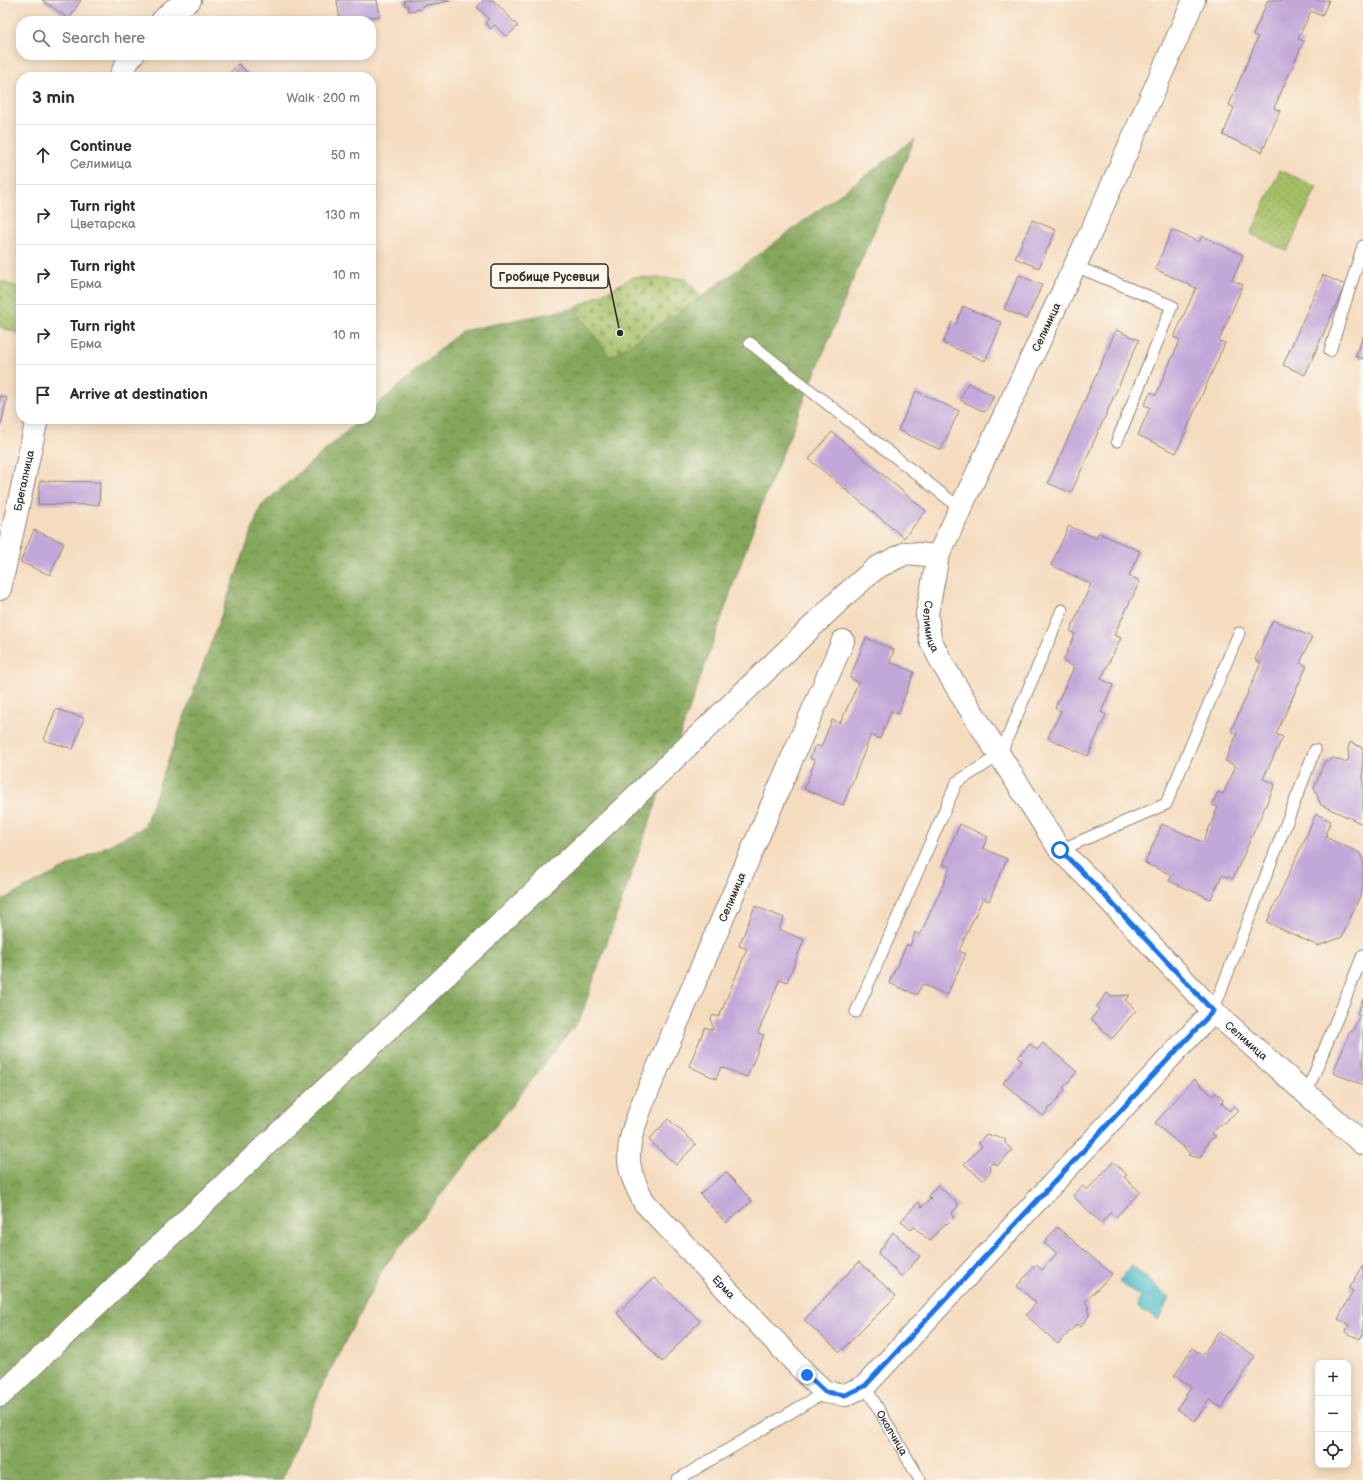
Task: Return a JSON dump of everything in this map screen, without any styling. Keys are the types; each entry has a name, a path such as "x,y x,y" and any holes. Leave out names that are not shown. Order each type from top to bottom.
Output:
{"street":[{"path":"167,16 172,11 190,0"},
{"name":"Селимица","path":"1194,0 1096,221 938,556 927,614 930,639 942,663 1060,850 1213,1011 1363,1144"},
{"path":"122,72 129,60"},
{"name":"Брегалница","path":"0,589 36,424"},
{"path":"0,1396 618,813 845,595 876,568 906,554 938,556"},
{"name":"Селимица","path":"628,1156 633,1130 644,1102 843,641"},
{"path":"835,1394 865,1386 1213,1011"},
{"name":"Ерма","path":"628,1156 633,1177 644,1202 835,1394"}],"lane":[{"path":"1330,351 1363,246"},
{"path":"1075,266 1172,306 1117,441"},
{"path":"750,343 960,508"},
{"path":"856,1012 957,782 1000,755 1062,610"},
{"path":"1060,850 1166,804 1239,633"},
{"path":"1213,1011 1315,750"},
{"path":"1306,1094 1363,955"},
{"name":"Околчица","path":"865,1386 920,1480"},
{"path":"677,1480 835,1394"}],"green space":[{"path":"915,139 859,265 760,509 580,1019 384,1267 323,1384 282,1480 0,1480 0,901 144,827 261,506 355,424 376,424 376,406 461,331 575,308 610,358 701,297"},
{"path":"1280,170 1317,187 1287,251 1251,234"},
{"path":"634,277 686,279 701,297 610,358 575,308"},
{"path":"0,281 16,286 16,332 0,327"}],"water":[{"path":"1132,1265 1169,1298 1158,1320 1148,1313 1142,1312 1138,1308 1138,1301 1141,1297 1119,1281"}],"building":[{"path":"42,0 81,0 71,16 65,16"},
{"path":"337,0 377,0 380,16 339,16"},
{"path":"404,0 450,1 422,6 422,9 409,11 408,5 405,6"},
{"path":"484,0 493,0 518,26 506,37 495,25 491,29 485,22 489,19 477,7"},
{"path":"1268,0 1329,0 1322,16 1311,11 1298,39 1304,41 1274,108 1280,111 1262,152 1223,135 1234,108 1229,105 1258,37 1253,35"},
{"path":"238,64 247,72 231,72"},
{"path":"1032,220 1056,230 1039,268 1015,258"},
{"path":"1172,230 1199,242 1202,236 1243,255 1232,280 1243,285 1219,341 1225,343 1176,453 1138,435 1150,407 1144,405 1151,392 1156,395 1180,340 1174,337 1196,288 1155,269"},
{"path":"1019,275 1042,285 1027,319 1004,309"},
{"path":"1323,275 1345,285 1305,375 1283,365"},
{"path":"963,306 1002,323 985,361 943,343 952,322 956,324"},
{"path":"1116,330 1139,340 1071,493 1048,483"},
{"path":"1363,337 1363,359 1355,356"},
{"path":"968,383 994,396 985,412 960,400"},
{"path":"916,391 959,411 941,450 898,430"},
{"path":"0,396 7,398 1,425 0,425"},
{"path":"832,432 926,511 904,538 809,459"},
{"path":"40,481 100,482 99,505 38,504"},
{"path":"1069,526 1096,538 1098,533 1140,551 1129,576 1140,581 1114,635 1121,638 1101,679 1113,685 1101,712 1106,715 1088,756 1048,738 1061,711 1055,708 1074,667 1063,661 1075,634 1070,631 1091,584 1051,565"},
{"path":"34,530 64,543 50,575 20,562"},
{"path":"1273,620 1312,637 1300,663 1307,666 1276,734 1283,737 1263,779 1275,784 1233,879 1222,875 1211,899 1169,881 1172,875 1145,863 1162,824 1203,842 1218,807 1212,805 1218,792 1223,794 1236,766 1225,761 1237,734 1231,731 1261,663 1255,660"},
{"path":"866,638 894,650 890,662 914,672 898,714 891,711 880,739 871,735 843,805 804,789 815,761 810,758 815,745 821,747 832,720 840,723 853,695 858,682 850,678"},
{"path":"56,709 84,718 73,749 44,740"},
{"path":"1350,742 1363,748 1363,824 1321,805 1314,788 1325,761 1334,758 1344,762 1349,760 1348,749"},
{"path":"1316,814 1331,821 1326,832 1327,838 1360,853 1363,861 1363,889 1342,937 1318,946 1267,922"},
{"path":"960,824 988,837 983,848 1007,859 989,901 983,898 959,951 966,954 947,995 922,984 917,995 889,983 907,944 910,946 915,932 920,935 945,880 950,867 942,864"},
{"path":"755,906 784,918 779,929 804,940 787,982 780,979 758,1033 764,1035 747,1077 721,1067 716,1079 689,1066 705,1027 713,1030 711,1019 713,1015 719,1017 747,949 739,946"},
{"path":"1107,993 1111,996 1130,995 1125,1000 1136,1010 1112,1039 1091,1019 1099,1009 1096,1007"},
{"path":"1363,999 1363,1085 1333,1073 1350,1031 1352,1032 1360,1015 1357,1014"},
{"path":"1043,1043 1077,1072 1063,1088 1065,1090 1043,1116 1003,1083 1022,1061 1018,1057 1030,1044 1037,1050"},
{"path":"1194,1079 1213,1096 1216,1093 1223,1099 1222,1104 1230,1111 1234,1106 1239,1110 1211,1133 1216,1136 1208,1142 1200,1158 1188,1155 1190,1153 1155,1123"},
{"path":"668,1119 696,1144 676,1165 649,1140"},
{"path":"986,1134 1005,1139 1005,1143 1012,1150 998,1165 991,1163 989,1166 991,1171 983,1180 964,1164 982,1146 978,1143"},
{"path":"1113,1162 1127,1175 1124,1177 1140,1192 1115,1218 1110,1213 1101,1223 1073,1196 1082,1186 1087,1190"},
{"path":"726,1172 752,1201 726,1223 700,1194"},
{"path":"938,1185 959,1205 951,1214 954,1217 947,1224 946,1223 930,1241 914,1227 911,1230 901,1221 918,1202 922,1207 931,1198 928,1196"},
{"path":"1057,1227 1112,1274 1085,1302 1088,1305 1089,1316 1080,1327 1077,1324 1058,1344 1026,1315 1036,1303 1017,1286 1036,1265 1042,1270 1057,1253 1044,1243"},
{"path":"893,1232 920,1256 902,1277 878,1253"},
{"path":"859,1262 896,1296 840,1352 804,1320"},
{"path":"1363,1266 1363,1336 1362,1335 1360,1339 1345,1332 1349,1325 1338,1319 1353,1291 1349,1289"},
{"path":"654,1278 700,1321 662,1362 617,1313"},
{"path":"1218,1332 1255,1356 1222,1408 1209,1400 1195,1421 1177,1409 1191,1387 1174,1376 1192,1348 1203,1355"}],"place":[{"name":"Гробище Русевци","path":"620,333"}],"route":[{"path":"807,1375 825,1392 845,1395 865,1386 1213,1011 1060,850"}]}
